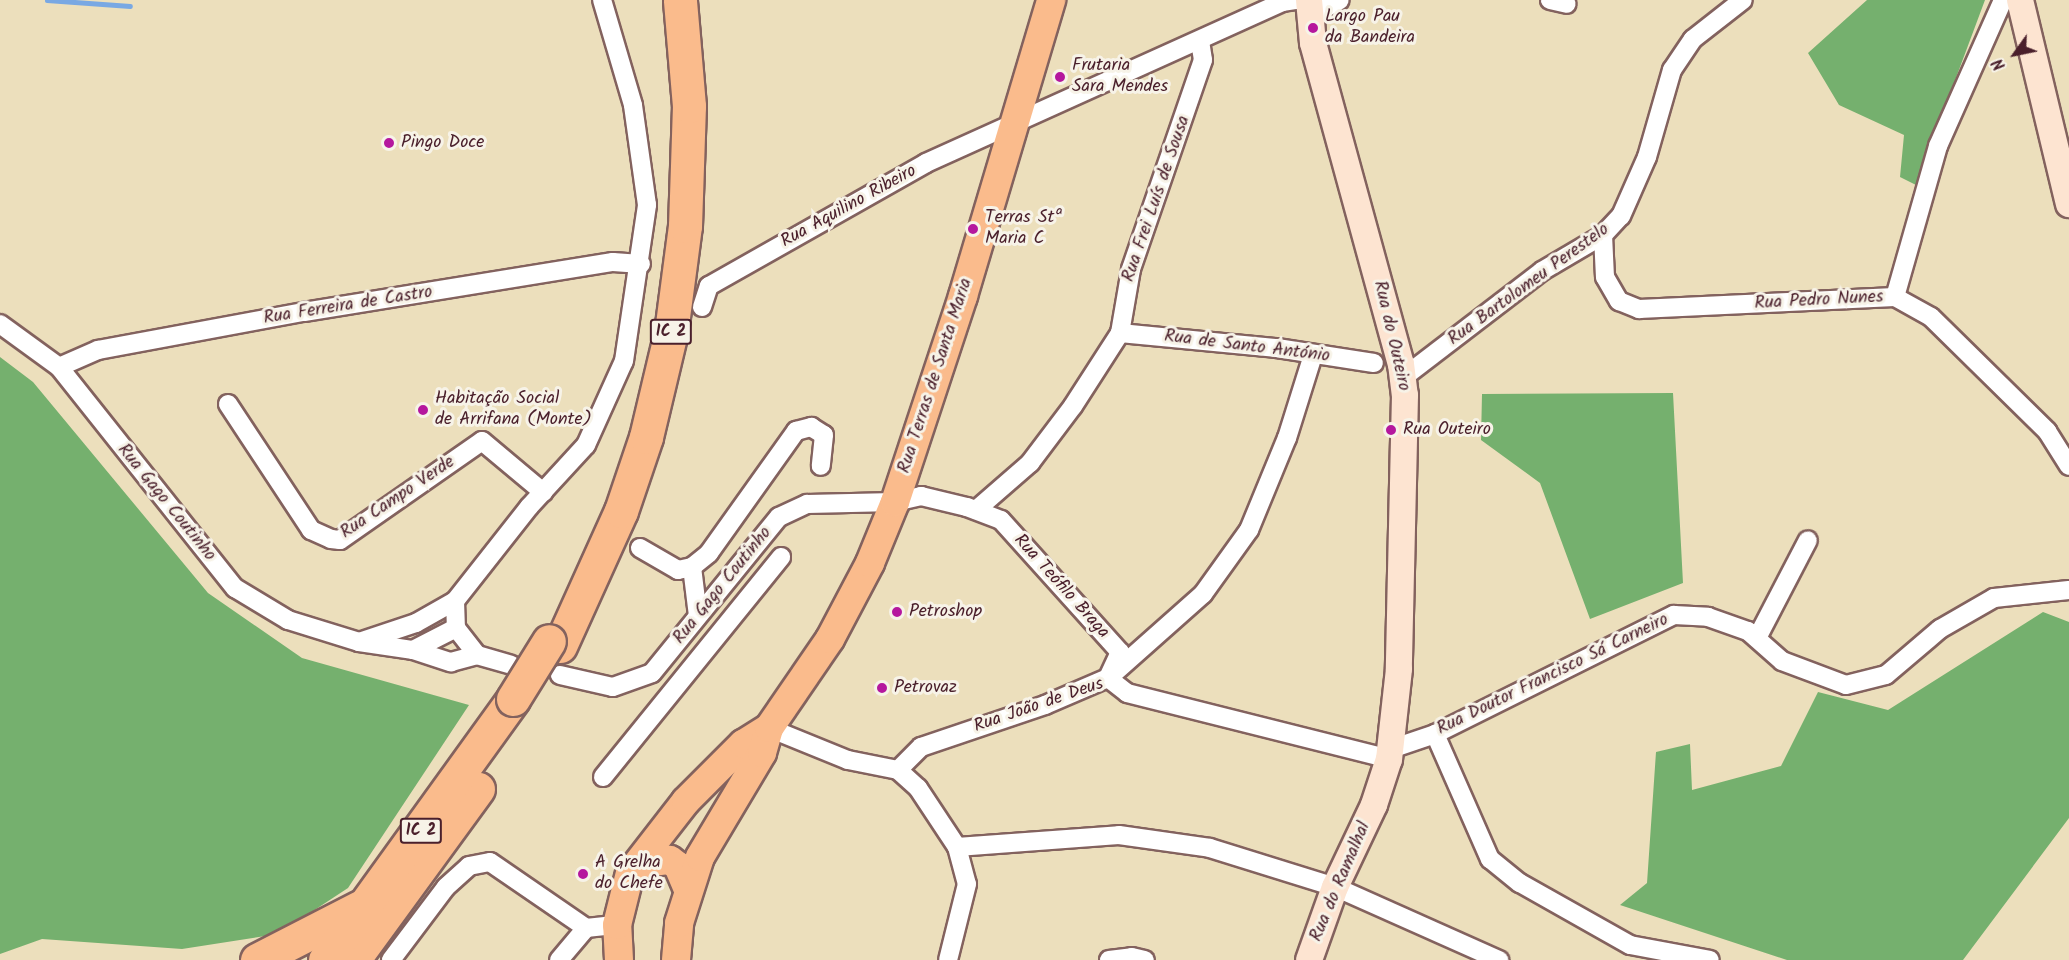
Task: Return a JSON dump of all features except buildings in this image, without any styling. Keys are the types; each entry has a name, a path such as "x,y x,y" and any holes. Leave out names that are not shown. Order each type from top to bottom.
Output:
{"highway":[{"name":"IC 2","path":"556,654 612,509 636,435 660,330 673,225 678,105 667,0"},
{"name":"IC 2","path":"325,960 556,654 621,511 646,437 671,332 685,226 688,139 680,0"},
{"name":"IC 2","path":"354,960 482,783 520,701"},
{"name":"IC 2","path":"257,960 369,901"}],"main road":[{"name":"Rua Terras de Santa Maria","path":"769,728 830,639 870,563 895,501 1051,0"},
{"path":"620,960 617,925 630,873 686,801 743,744 769,728"},
{"path":"676,960 679,923 700,857 762,753 769,728"},
{"path":"630,873 651,861 670,860 678,866 688,889"}],"street":[{"path":"359,642 416,623 455,601 470,578 586,445 624,362 641,264 647,205 633,105 602,0"},
{"name":"Rua Aquilino Ribeiro","path":"702,307 709,286 926,163 1013,126 1054,102 1200,42 1282,2 1305,6 1340,0"},
{"name":"Rua Bartolomeu Perestelo","path":"1404,377 1542,271 1603,235 1621,216 1647,157 1672,70 1693,39 1743,0"},
{"path":"1895,297 1938,146 2003,0"},
{"path":"2020,0 2069,204"},
{"name":"Rua do Outeiro","path":"1305,6 1404,377 1399,669 1390,754 1374,805"},
{"name":"Rua Frei Luís de Sousa","path":"976,510 1029,463 1073,406 1120,333 1131,268 1203,60 1200,42"},
{"path":"1022,96 1054,102"},
{"name":"Rua Pedro Nunes","path":"1603,235 1605,277 1619,301 1639,309 1895,297 1931,317 2047,431 2067,457"},
{"name":"Rua Ferreira de Castro","path":"59,367 98,350 304,312 613,262 641,264"},
{"name":"Rua Gago Coutinho","path":"0,324 59,367 235,588 288,620 359,642 413,650 451,662 477,655 511,665"},
{"name":"Rua de Santo António","path":"1120,333 1374,363"},
{"path":"1108,678 1203,594 1249,530 1287,438 1313,355"},
{"name":"Rua Campo Verde","path":"228,404 311,530 331,539 340,540 482,441 543,492"},
{"path":"640,548 678,570 692,567 709,553 796,431 811,427 824,435 821,466"},
{"path":"895,501 921,496 976,510"},
{"name":"Rua Gago Coutinho","path":"556,654 613,687 652,673 779,517 807,504 895,501"},
{"name":"Rua Teófilo Braga","path":"976,510 1001,520 1120,652 1108,678"},
{"path":"1757,639 1808,540"},
{"path":"603,777 751,599 781,557"},
{"path":"692,567 698,616"},
{"path":"727,581 751,599"},
{"name":"Rua Doutor Francisco Sá Carneiro","path":"1390,754 1435,734 1674,615 1708,617 1748,631 1782,661 1846,685 1886,675 1940,629 1994,598 2069,590"},
{"path":"455,601 456,628 477,655"},
{"path":"413,650 456,628"},
{"name":"Rua João de Deus","path":"898,770 921,747 1045,705 1108,678 1126,693 1390,754"},
{"path":"769,728 848,760 898,770 918,788 957,847 967,884 948,960"},
{"path":"1435,734 1490,859 1520,883 1629,945 1638,954 1710,960"},
{"name":"Rua do Ramalhal","path":"1309,960 1335,887 1374,805"},
{"path":"957,847 1119,835 1210,848 1335,887 1499,960"},
{"path":"391,960 446,886 468,866 490,862 586,928 617,925"},
{"path":"560,960 586,928"},
{"path":"1109,960 1132,957 1145,960"}],"green space":[{"path":"1867,0 1985,0 1916,185 1900,177 1904,135 1839,105 1808,53"},
{"path":"0,357 33,382 208,593 302,658 469,705 348,888 278,934 182,949 42,939 0,954"},
{"path":"1673,393 1683,583 1590,619 1540,483 1481,440 1482,394"},
{"path":"2043,612 2069,622 2069,818 1963,960 1787,960 1620,905 1647,883 1656,752 1690,744 1692,790 1781,766 1818,692 1888,710"}],"waterway":[{"path":"47,0 130,6"}],"place":[{"name":"Largo Pau da Bandeira","path":"1313,28"},
{"name":"Frutaria Sara Mendes","path":"1060,77"},
{"name":"Pingo Doce","path":"389,143"},
{"name":"Terras Stª Maria C","path":"973,229"},
{"name":"Habitação Social de Arrifana (Monte)","path":"423,410"},
{"name":"Rua Outeiro","path":"1391,430"},
{"name":"Petroshop","path":"897,612"},
{"name":"Petrovaz","path":"882,688"},
{"name":"A Grelha do Chefe","path":"583,874"}]}
